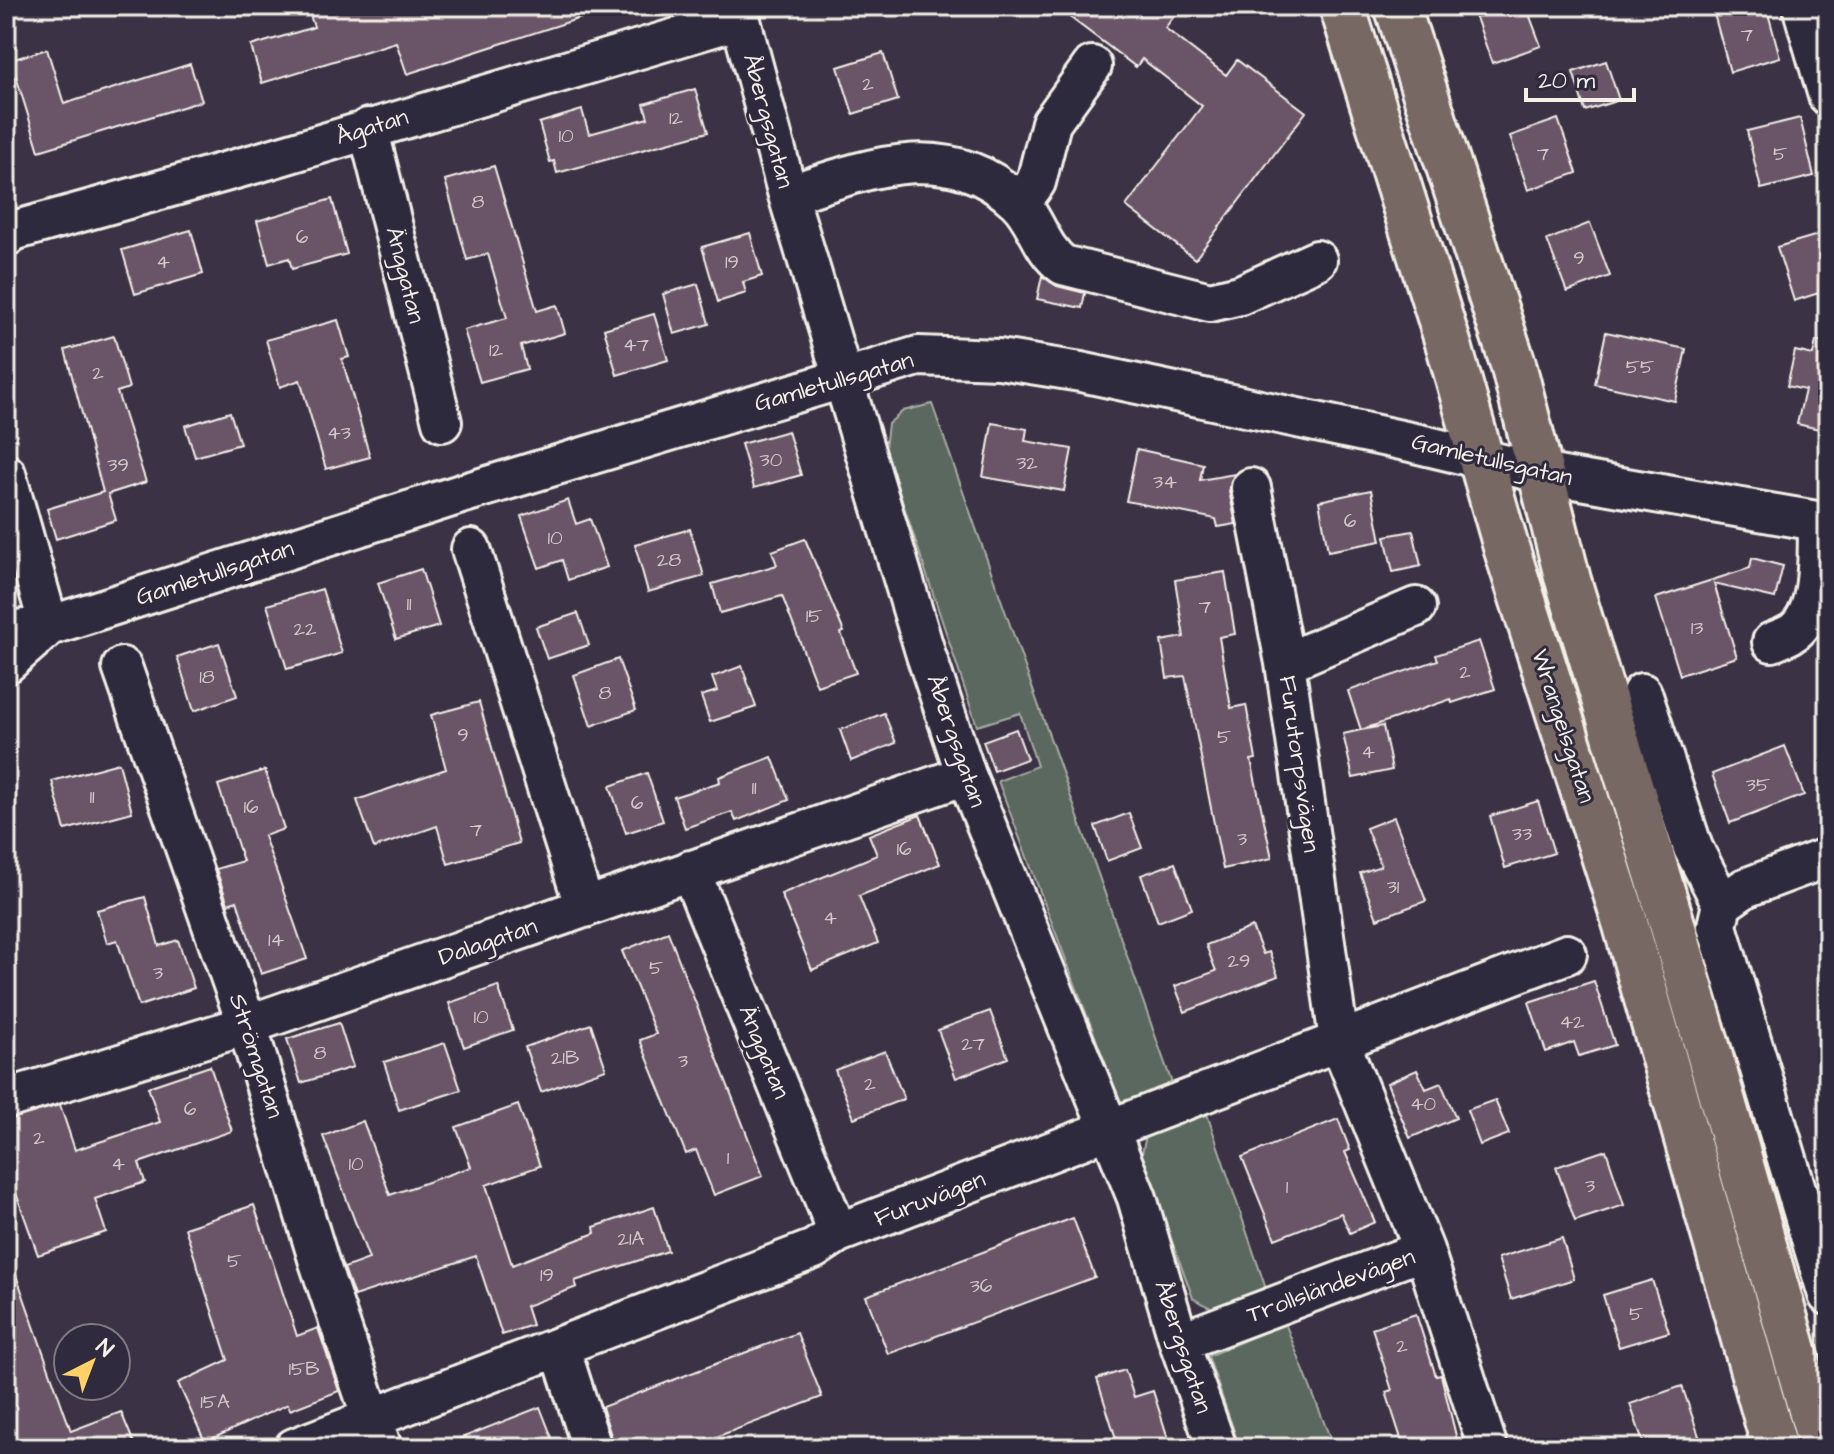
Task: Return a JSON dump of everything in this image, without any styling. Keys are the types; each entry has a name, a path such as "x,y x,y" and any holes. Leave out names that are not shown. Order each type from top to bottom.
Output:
{"main road":[{"name":"Wrangelsgatan","path":"1342,6 1625,922 1775,1448"},
{"name":"Wrangelsgatan","path":"1397,6 1513,364 1540,473 1822,1448"}],"street":[{"path":"1802,6 1828,96"},
{"name":"Ågatan","path":"6,237 13,231 257,163 739,12"},
{"name":"Åbergsgatan","path":"739,12 788,195 842,378 966,775 1137,1198 1179,1342 1217,1448"},
{"path":"1020,204 1036,182 1051,123 1092,66"},
{"name":"Änggatan","path":"368,128 442,422"},
{"path":"788,195 878,168 933,161 998,186 1020,204 1046,252 1063,265 1210,302 1240,295 1317,260"},
{"name":"Gamletullsgatan","path":"6,631 49,626 461,494 918,356 999,359 1081,372 1540,473 1823,522"},
{"path":"6,474 49,626"},
{"name":"Furutorpsvägen","path":"1251,488 1285,663 1339,1040 1424,1250"},
{"path":"1772,642 1795,631 1808,615 1823,522"},
{"path":"471,549 585,908"},
{"path":"1285,663 1416,607"},
{"name":"Gamletullsgatan","path":"6,664 49,626"},
{"name":"Strömgatan","path":"122,667 247,1025 377,1434"},
{"path":"1642,693 1693,848 1722,904 1717,926 1828,1295"},
{"name":"Dalagatan","path":"6,1099 247,1025 966,775"},
{"path":"1722,904 1745,888 1828,857"},
{"name":"Änggatan","path":"690,870 838,1233"},
{"name":"Furuvägen","path":"294,1448 377,1434 560,1348 814,1249 838,1233 1567,954"},
{"name":"Trollsländevägen","path":"1179,1342 1424,1250 1488,1448"},
{"path":"560,1348 592,1448"}],"green space":[{"path":"932,404 1174,1089 1120,1102 998,781 1037,766 1020,713 977,726 885,449 888,424 903,411"},
{"path":"1205,1108 1268,1295 1230,1309 1213,1308 1193,1298 1141,1157 1147,1132"},
{"path":"1285,1323 1334,1448 1240,1448 1208,1356"}],"building":[{"path":"307,6 598,6 599,12 407,74 396,42 262,83 251,46 314,27"},
{"path":"1055,6 1182,6 1165,28 1226,75 1237,60 1306,112 1195,259 1126,206 1202,106 1142,59 1136,67"},
{"path":"1472,6 1526,6 1541,46 1492,63"},
{"path":"1741,6 1766,6 1780,57 1730,72 1714,14"},
{"path":"47,49 64,104 190,64 202,101 39,151 11,60"},
{"path":"883,53 898,100 853,114 838,67"},
{"path":"1606,61 1619,100 1585,111 1573,72"},
{"path":"695,89 708,132 557,173 554,161 550,162 539,123 582,110 589,134 648,118 644,104"},
{"path":"1800,118 1814,176 1761,189 1747,131"},
{"path":"1558,119 1577,173 1528,190 1510,136"},
{"path":"494,166 537,311 557,305 565,333 521,346 527,369 480,382 464,330 507,318 488,254 467,260 445,180"},
{"path":"332,199 347,254 292,269 289,258 269,264 257,221"},
{"path":"1590,223 1610,276 1567,292 1547,240"},
{"path":"191,230 203,274 135,294 122,250"},
{"path":"1828,232 1828,290 1794,301 1777,247"},
{"path":"750,233 762,276 743,282 746,293 718,302 702,247"},
{"path":"1042,276 1057,286 1085,293 1082,308 1037,299"},
{"path":"698,284 709,324 674,334 663,294"},
{"path":"654,314 668,360 617,375 604,329"},
{"path":"338,320 349,357 342,359 370,457 326,469 300,380 280,387 266,340"},
{"path":"1606,332 1686,349 1675,401 1595,384"},
{"path":"114,336 129,388 117,392 146,482 108,494 116,520 56,539 47,509 103,492 65,350"},
{"path":"1816,341 1828,342 1828,431 1797,424 1805,390 1787,386 1795,351 1813,355"},
{"path":"230,412 240,444 195,457 185,426"},
{"path":"992,423 1027,429 1025,441 1072,449 1064,491 983,477"},
{"path":"788,431 801,475 754,488 741,444"},
{"path":"1137,449 1203,464 1200,480 1235,474 1229,491 1236,524 1218,527 1216,519 1126,501"},
{"path":"1371,490 1381,541 1328,551 1319,501"},
{"path":"568,500 576,524 590,519 607,567 568,580 562,560 539,568 521,516"},
{"path":"690,529 704,576 648,592 635,545"},
{"path":"1413,531 1421,566 1393,572 1385,536"},
{"path":"805,539 844,632 841,633 856,673 817,686 782,596 720,613 712,584 777,565 772,551"},
{"path":"1752,558 1783,566 1775,598 1714,584 1737,657 1680,675 1656,598 1750,568"},
{"path":"421,569 439,626 396,639 378,583"},
{"path":"1225,572 1235,634 1219,637 1231,708 1246,705 1256,759 1251,760 1272,858 1223,869 1185,676 1167,678 1161,641 1184,637 1175,580"},
{"path":"322,589 342,653 287,669 267,605"},
{"path":"578,613 589,645 547,659 536,627"},
{"path":"1479,641 1495,689 1452,703 1451,699 1361,730 1348,691 1438,660 1436,655"},
{"path":"219,643 237,696 194,711 177,657"},
{"path":"618,659 636,710 591,726 574,675"},
{"path":"742,666 756,707 710,722 701,696 717,691 712,677"},
{"path":"479,702 519,843 448,864 437,826 374,848 357,800 446,769 431,715"},
{"path":"884,713 896,743 851,761 840,730"},
{"path":"1383,726 1392,770 1353,778 1343,734"},
{"path":"1016,729 1027,759 994,771 983,741"},
{"path":"1785,746 1804,795 1730,823 1712,774"},
{"path":"772,757 789,800 736,821 732,812 685,828 674,797 720,782 719,777"},
{"path":"119,763 132,812 65,830 52,781"},
{"path":"265,770 284,829 264,836 307,959 261,974 237,901 228,904 216,869 243,861 218,785"},
{"path":"647,773 663,821 626,833 610,786"},
{"path":"1538,801 1554,853 1505,868 1490,816"},
{"path":"1129,813 1142,848 1107,861 1095,826"},
{"path":"920,815 940,864 859,896 878,943 812,970 781,894 877,855 869,835"},
{"path":"1394,817 1426,901 1377,919 1360,873 1381,866 1366,828"},
{"path":"1175,863 1192,909 1158,922 1141,875"},
{"path":"145,897 159,946 178,940 194,988 139,1006 117,940 107,943 97,910"},
{"path":"1252,927 1263,954 1269,952 1278,976 1185,1012 1175,986 1216,971 1206,945"},
{"path":"668,932 763,1176 714,1195 696,1150 686,1154 640,1040 656,1034 622,951"},
{"path":"1594,981 1615,1045 1579,1056 1574,1042 1546,1052 1529,1002"},
{"path":"498,986 513,1030 464,1047 449,1003"},
{"path":"990,1011 1008,1058 956,1078 938,1030"},
{"path":"339,1023 353,1067 301,1083 287,1039"},
{"path":"591,1024 606,1069 541,1092 525,1047"},
{"path":"445,1043 461,1090 399,1110 384,1062"},
{"path":"885,1051 904,1099 854,1118 835,1070"},
{"path":"210,1066 232,1131 139,1163 145,1182 95,1199 106,1232 38,1255 6,1165 6,1120 60,1105 75,1150 160,1122 148,1087"},
{"path":"1417,1070 1426,1089 1441,1083 1456,1118 1410,1138 1387,1083"},
{"path":"1495,1100 1509,1134 1480,1145 1467,1110"},
{"path":"518,1105 540,1166 486,1185 512,1265 595,1233 594,1227 654,1207 668,1251 575,1281 577,1287 526,1306 532,1325 502,1335 476,1256 354,1296 344,1268 369,1259 323,1136 363,1121 390,1195 471,1167 456,1127"},
{"path":"1338,1119 1350,1150 1345,1152 1375,1222 1350,1233 1341,1213 1275,1239 1242,1157"},
{"path":"1606,1150 1624,1205 1575,1221 1556,1167"},
{"path":"254,1205 297,1336 318,1328 339,1391 290,1410 288,1404 205,1442 178,1383 228,1360 185,1228"},
{"path":"1073,1218 1095,1277 888,1354 866,1296"},
{"path":"1562,1238 1574,1279 1511,1299 1498,1258"},
{"path":"11,1261 52,1377 52,1402 61,1402 71,1431 121,1412 136,1448 6,1448 6,1262"},
{"path":"1652,1280 1669,1332 1619,1347 1603,1295"},
{"path":"1416,1314 1436,1376 1441,1375 1459,1448 1404,1448 1386,1392 1392,1390 1372,1328"},
{"path":"797,1333 822,1397 687,1448 615,1448 602,1407"},
{"path":"1125,1370 1134,1397 1153,1391 1171,1448 1119,1448 1097,1379"},
{"path":"1682,1386 1703,1448 1645,1448 1630,1404"},
{"path":"540,1407 556,1448 441,1448 441,1446"}]}
